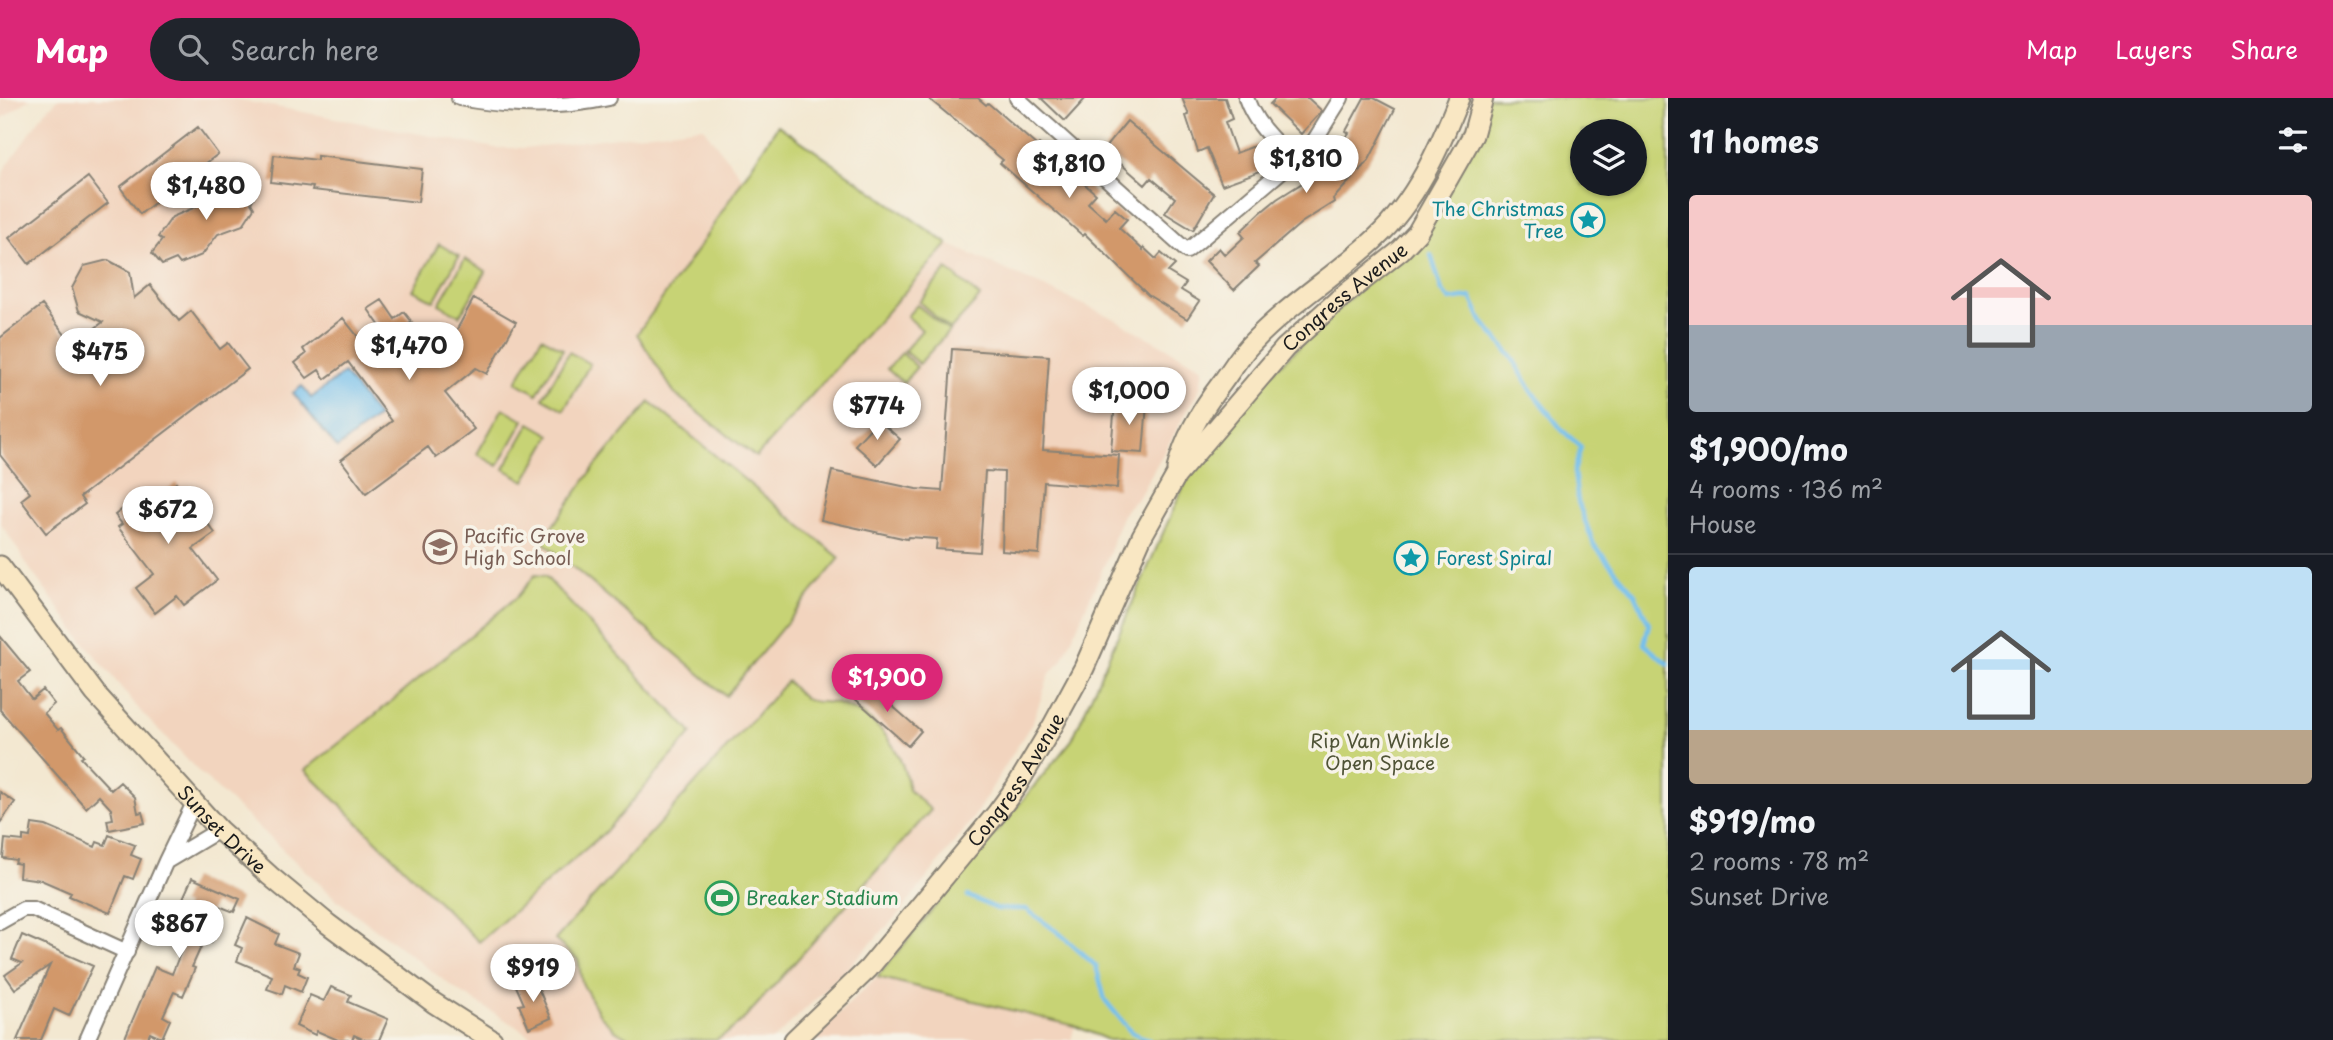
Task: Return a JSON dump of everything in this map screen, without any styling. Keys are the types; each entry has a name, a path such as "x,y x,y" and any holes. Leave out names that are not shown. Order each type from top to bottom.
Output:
{"street":[{"path":"459,98 558,106 609,98"},
{"path":"1017,98 1186,251 1296,160 1317,137 1341,98"},
{"path":"1246,98 1260,124 1276,145 1296,160"},
{"name":"Congress Avenue","path":"794,1040 868,969 1016,787 1084,668 1142,536 1175,476 1189,435 1203,407 1248,347 1276,320 1376,238 1408,202 1442,141 1458,98"},
{"name":"Congress Avenue","path":"1175,476 1285,348 1418,233 1473,135 1483,98"},
{"name":"Sunset Drive","path":"0,566 95,693 219,830 328,924 434,1003 492,1040"},
{"path":"87,1040 194,803"},
{"path":"166,862 219,830"},
{"path":"0,922 23,909 33,909 127,952"}],"shaded area":[{"path":"0,98 31,98 0,120"},
{"name":"Pacific Grove High School","path":"59,98 228,98 495,148 525,148 703,127 743,179 778,125 948,244 1111,317 1203,368 1200,388 1138,498 1125,510 1110,552 1062,661 1050,673 1033,721 972,820 901,911 846,970 773,1040 538,1040 457,990 337,900 200,773 142,713 80,637 32,572 0,522 0,196 4,170 44,113"},
{"path":"877,977 1075,1026 1071,1040 811,1040"}],"green space":[{"name":"Rip Van Winkle Open Space","path":"1483,98 1668,98 1668,1040 1108,1040 1075,1026 877,977 1072,740 1185,483 1246,397 1401,250"},
{"path":"778,125 948,244 756,457 675,394 637,334 697,250"},
{"path":"439,244 459,256 434,301 413,290"},
{"path":"465,259 486,271 460,316 439,304"},
{"path":"947,269 980,297 950,330 919,302"},
{"path":"917,305 949,331 919,364 904,351 922,330 907,316"},
{"path":"542,337 563,349 537,394 516,382"},
{"path":"569,352 590,364 564,410 543,398"},
{"path":"902,353 917,367 903,383 887,369"},
{"path":"650,402 840,558 726,696 542,541 593,469"},
{"path":"503,408 524,420 498,466 477,454"},
{"path":"530,423 551,435 525,481 504,469"},
{"path":"535,575 545,576 692,733 605,832 479,942 305,770 518,596"},
{"name":"Breaker Stadium","path":"787,681 806,699 853,709 877,726 901,761 909,790 931,810 745,1018 729,1032 716,1040 633,1040 615,1030 600,1015 582,983 578,960 555,940"}],"water":[{"path":"344,373 378,417 337,448 293,393 302,386 311,398"}],"building":[{"path":"928,98 978,98 986,105 988,103 1096,194 1088,203 1106,219 1115,209 1127,219 1119,228 1156,259 1161,253 1175,265 1168,272 1186,283 1181,290 1199,301 1187,319 1148,295 1085,234 1083,236 1000,163 1003,160"},
{"path":"1041,98 1086,98 1065,121"},
{"path":"1182,98 1225,98 1232,119 1225,122 1236,153 1257,145 1266,169 1222,185 1207,148 1198,152"},
{"path":"1276,98 1308,98 1322,111 1301,134 1270,104"},
{"path":"1364,98 1374,98 1395,109 1369,160 1333,199 1334,202 1301,223 1255,263 1259,266 1234,290 1206,261 1219,248 1225,255 1244,237 1240,232 1260,213 1318,173 1315,170 1349,133 1346,131"},
{"path":"1127,121 1214,194 1193,230 1165,213 1175,198 1151,178 1145,185 1104,149"},
{"path":"198,127 218,154 140,214 120,187"},
{"path":"274,155 317,160 317,156 422,169 418,202 312,190 313,187 271,182"},
{"path":"88,177 108,203 29,264 9,238"},
{"path":"234,177 237,182 245,179 256,193 251,203 254,208 243,225 218,234 202,255 180,264 176,259 162,265 152,253 162,240 158,237 172,217 196,207 214,186"},
{"path":"108,260 130,272 134,298 150,285 179,321 191,311 220,349 228,343 248,369 80,497 85,504 46,533 21,500 30,493 0,455 0,338 42,305 73,345 103,322 79,311 72,288 84,266"},
{"path":"474,298 516,322 487,374 476,368 445,393 474,429 436,458 428,447 366,493 341,460 392,421 348,362 325,379 319,370 307,378 295,363 306,354 303,349 343,318 363,343 382,329 368,309 382,300 395,319 404,312 412,322 409,324 432,355 448,329 455,333"},
{"path":"952,349 1049,356 1043,450 1119,455 1117,488 1044,482 1039,554 1002,551 1004,472 985,471 980,552 936,549 937,539 907,539 821,520 832,471 916,489 942,491"},
{"path":"1115,402 1147,404 1143,453 1111,451"},
{"path":"878,420 900,439 877,465 855,445"},
{"path":"176,483 215,533 193,549 217,580 184,605 177,596 155,613 136,588 154,574 118,527 122,524 115,515 146,491 153,501"},
{"path":"0,636 30,672 18,681 32,699 43,690 54,704 44,713 58,730 61,728 84,756 81,758 111,790 120,782 135,797 138,813 142,812 145,823 109,830 107,820 113,819 111,809 99,796 86,808 0,710"},
{"path":"866,683 921,731 908,746 853,697"},
{"path":"0,792 15,802 0,823"},
{"path":"32,824 46,826 95,847 97,842 105,845 109,835 135,845 131,855 141,859 133,879 125,876 110,913 69,896 71,893 41,880 19,877 20,864 15,863 16,860 3,858 5,839 23,841 23,836 30,837"},
{"path":"192,878 240,899 234,912 214,904 203,927 216,933 211,943 204,940 183,996 174,992 163,1016 170,1020 162,1038 150,1033 147,1040 124,1040 155,967 172,974 184,942 180,940 184,930 176,927 186,905 181,903"},
{"path":"247,918 279,934 275,944 299,953 294,966 300,968 298,973 307,977 301,992 285,985 282,994 267,989 272,976 237,961 242,948 235,945"},
{"path":"22,935 93,966 69,1016 54,1009 41,1040 17,1040 50,965 15,989 5,975 22,963 12,959"},
{"path":"534,978 551,1018 529,1028 519,1005 524,1004 516,986"},
{"path":"331,987 351,995 348,1002 388,1019 379,1040 365,1040 354,1035 352,1040 338,1040 317,1031 315,1035 296,1026 310,995 324,1001"}],"waterway":[{"path":"1431,255 1442,291 1450,300 1471,297 1482,321 1511,356 1533,393 1562,430 1581,447 1574,472 1578,502 1594,545 1635,594 1649,624 1644,644 1668,664"},
{"path":"968,896 997,909 1026,909 1059,933 1096,966 1105,1000 1131,1032 1149,1040"}],"place":[{"name":"The Christmas Tree","path":"1588,220"},
{"name":"Pacific Grove High School","path":"440,547"},
{"name":"Forest Spiral","path":"1411,558"},
{"name":"Breaker Stadium","path":"722,898"}]}
